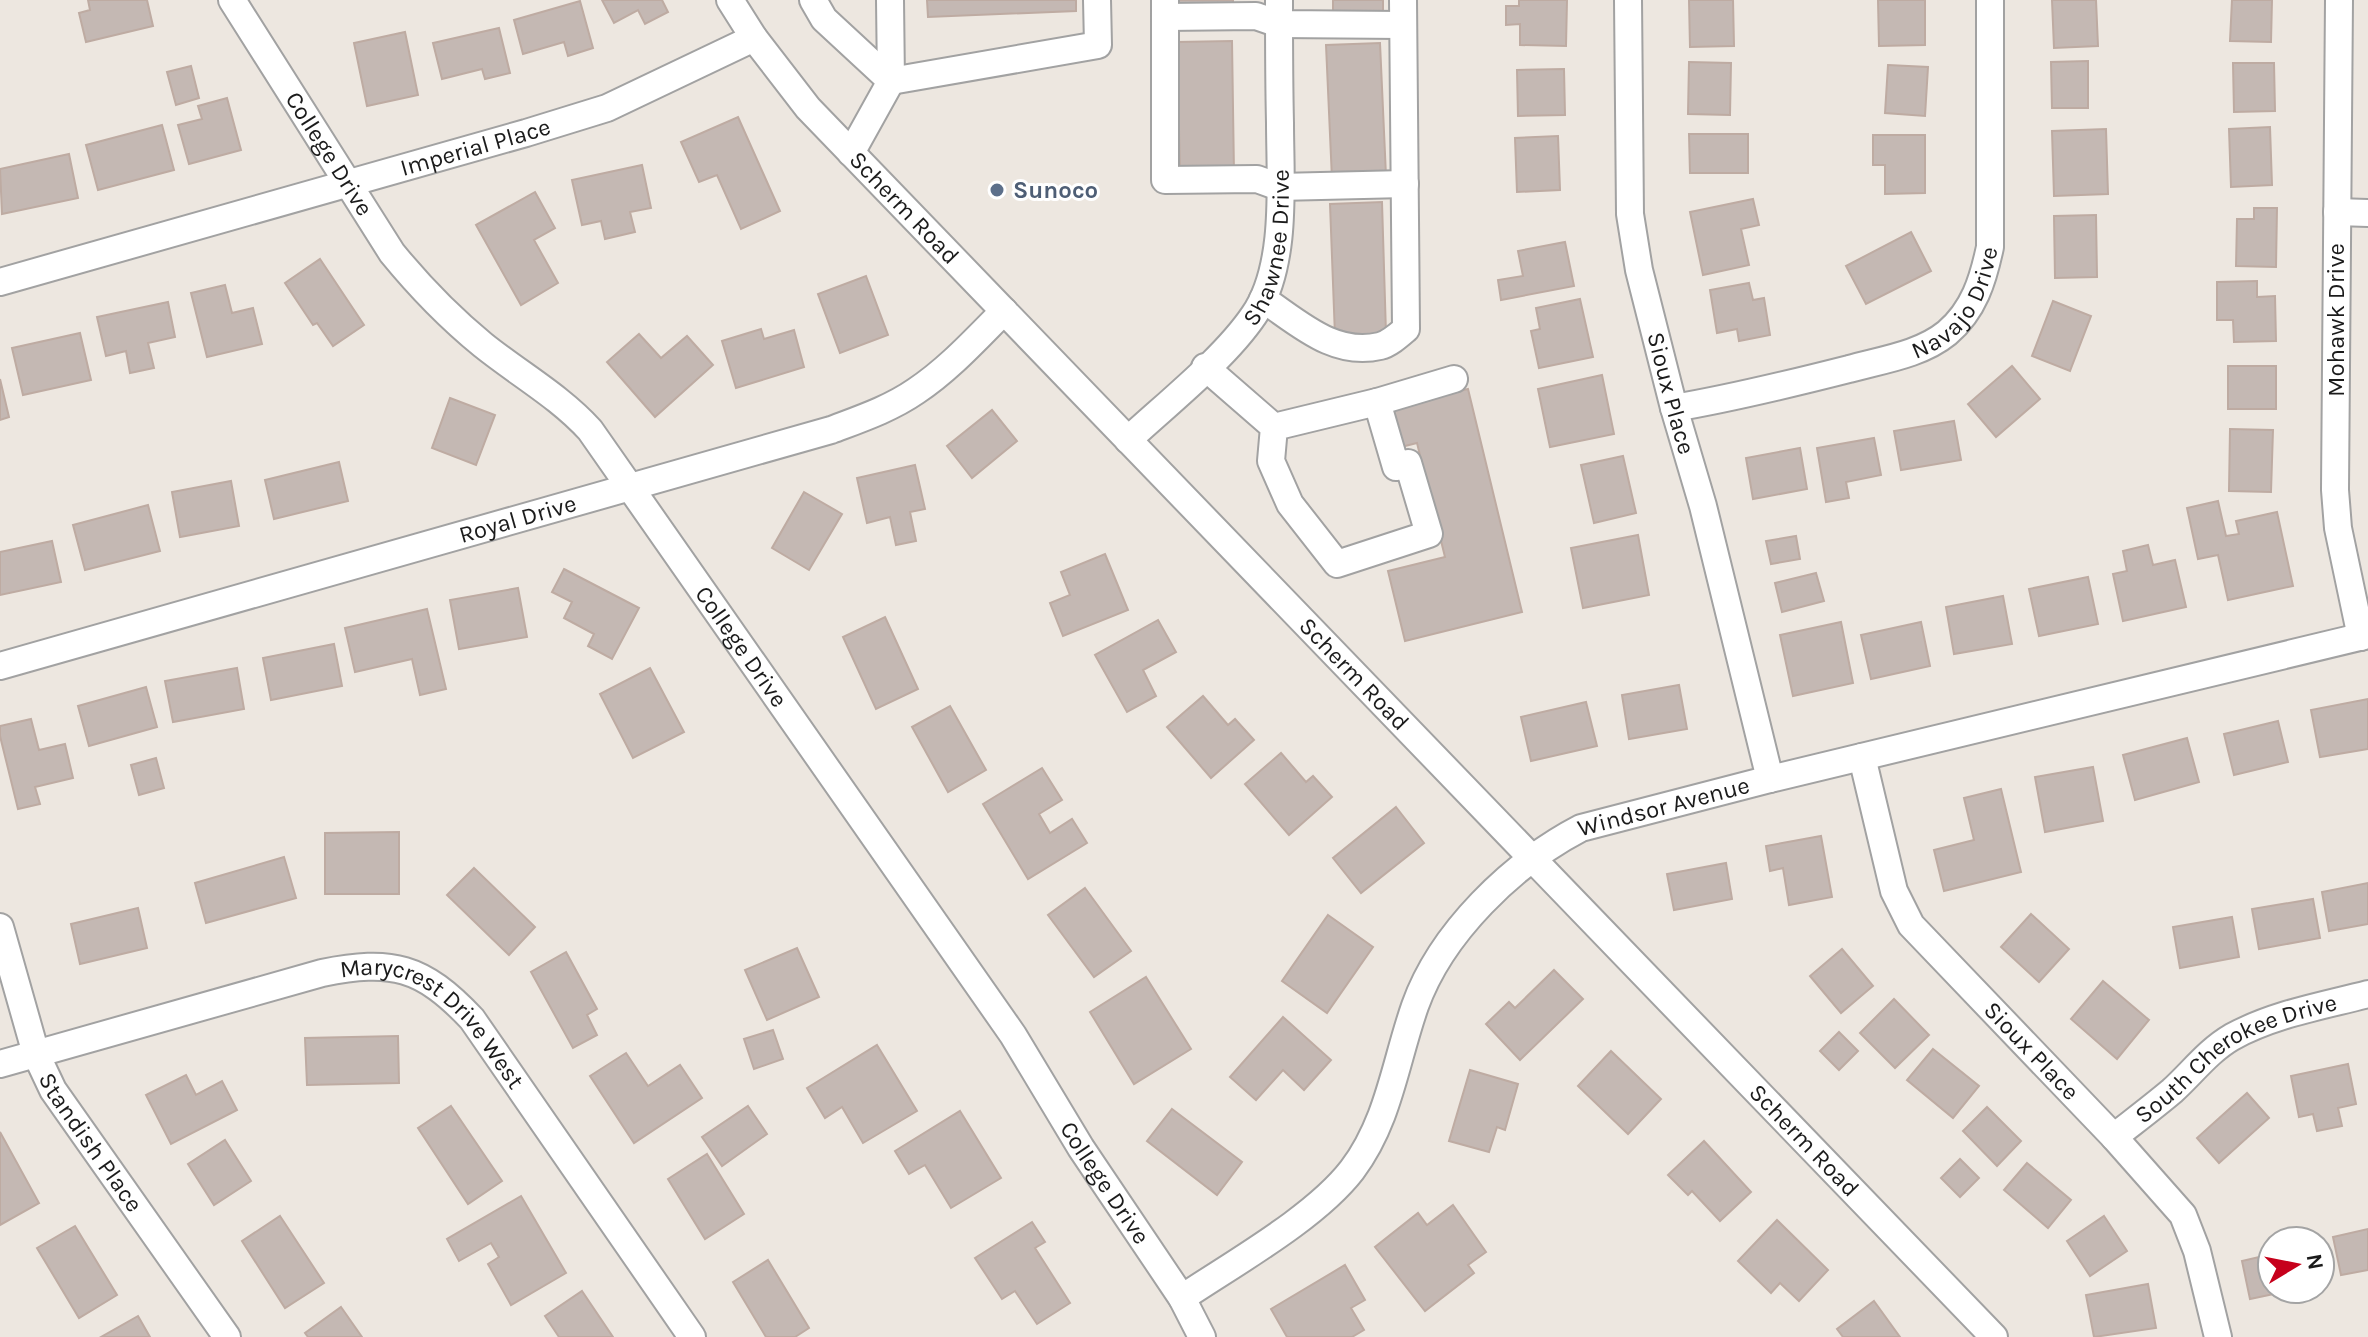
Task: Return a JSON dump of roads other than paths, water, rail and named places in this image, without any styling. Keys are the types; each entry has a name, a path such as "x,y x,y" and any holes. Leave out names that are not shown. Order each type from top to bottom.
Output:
{"street":[{"name":"College Drive","path":"232,0 392,253 419,287 483,345 572,410 590,430 1013,1035 1081,1148 1182,1298 1202,1337"},
{"name":"Scherm Road","path":"730,0 754,38 808,108 1994,1337"},
{"path":"813,0 824,19 891,81"},
{"path":"851,153 891,81 890,0"},
{"path":"891,81 1098,45 1097,0"},
{"name":"Sioux Place","path":"1628,0 1630,214 1639,270 1703,506 1770,779"},
{"name":"Navajo Drive","path":"1674,408 1736,398 1915,351 1945,334 1968,311 1983,281 1990,247 1990,0"},
{"name":"Mohawk Drive","path":"2339,0 2335,490 2338,528 2365,636"},
{"path":"1263,299 1333,345 1356,348 1382,346 1406,329 1405,184 1403,13 1279,12 1256,16 1165,8 1165,180 1257,179 1279,187 1405,184"},
{"name":"Shawnee Drive","path":"1128,440 1237,337 1256,312 1270,283 1277,250 1279,12"},
{"name":"Imperial Place","path":"0,282 607,108 754,38"},
{"path":"2337,212 2368,213"},
{"name":"Royal Drive","path":"0,666 831,430 877,413 914,392 943,370 1004,311"},
{"path":"1205,367 1274,427"},
{"path":"1274,427 1454,379"},
{"path":"1274,427 1271,461 1290,504 1337,564 1429,534 1408,463 1396,467 1377,402"},
{"name":"Windsor Avenue","path":"1182,1298 1293,1223 1324,1199 1351,1171 1374,1136 1391,1094 1415,1007 1431,969 1474,909 1557,840 1581,828 1770,779 2365,636"},
{"name":"Sioux Place","path":"1862,757 1894,891 1911,925 2114,1137 2183,1215 2197,1251 2218,1337"},
{"name":"Standish Place","path":"0,927 36,1054 53,1090 227,1337"},
{"name":"Marycrest Drive West","path":"0,1064 322,973 355,966 388,966 419,975 448,993 472,1019 692,1337"},
{"name":"South Cherokee Drive","path":"2114,1137 2229,1039 2258,1024 2368,994"}],"place":[{"name":"Sunoco","path":"997,190"}]}
